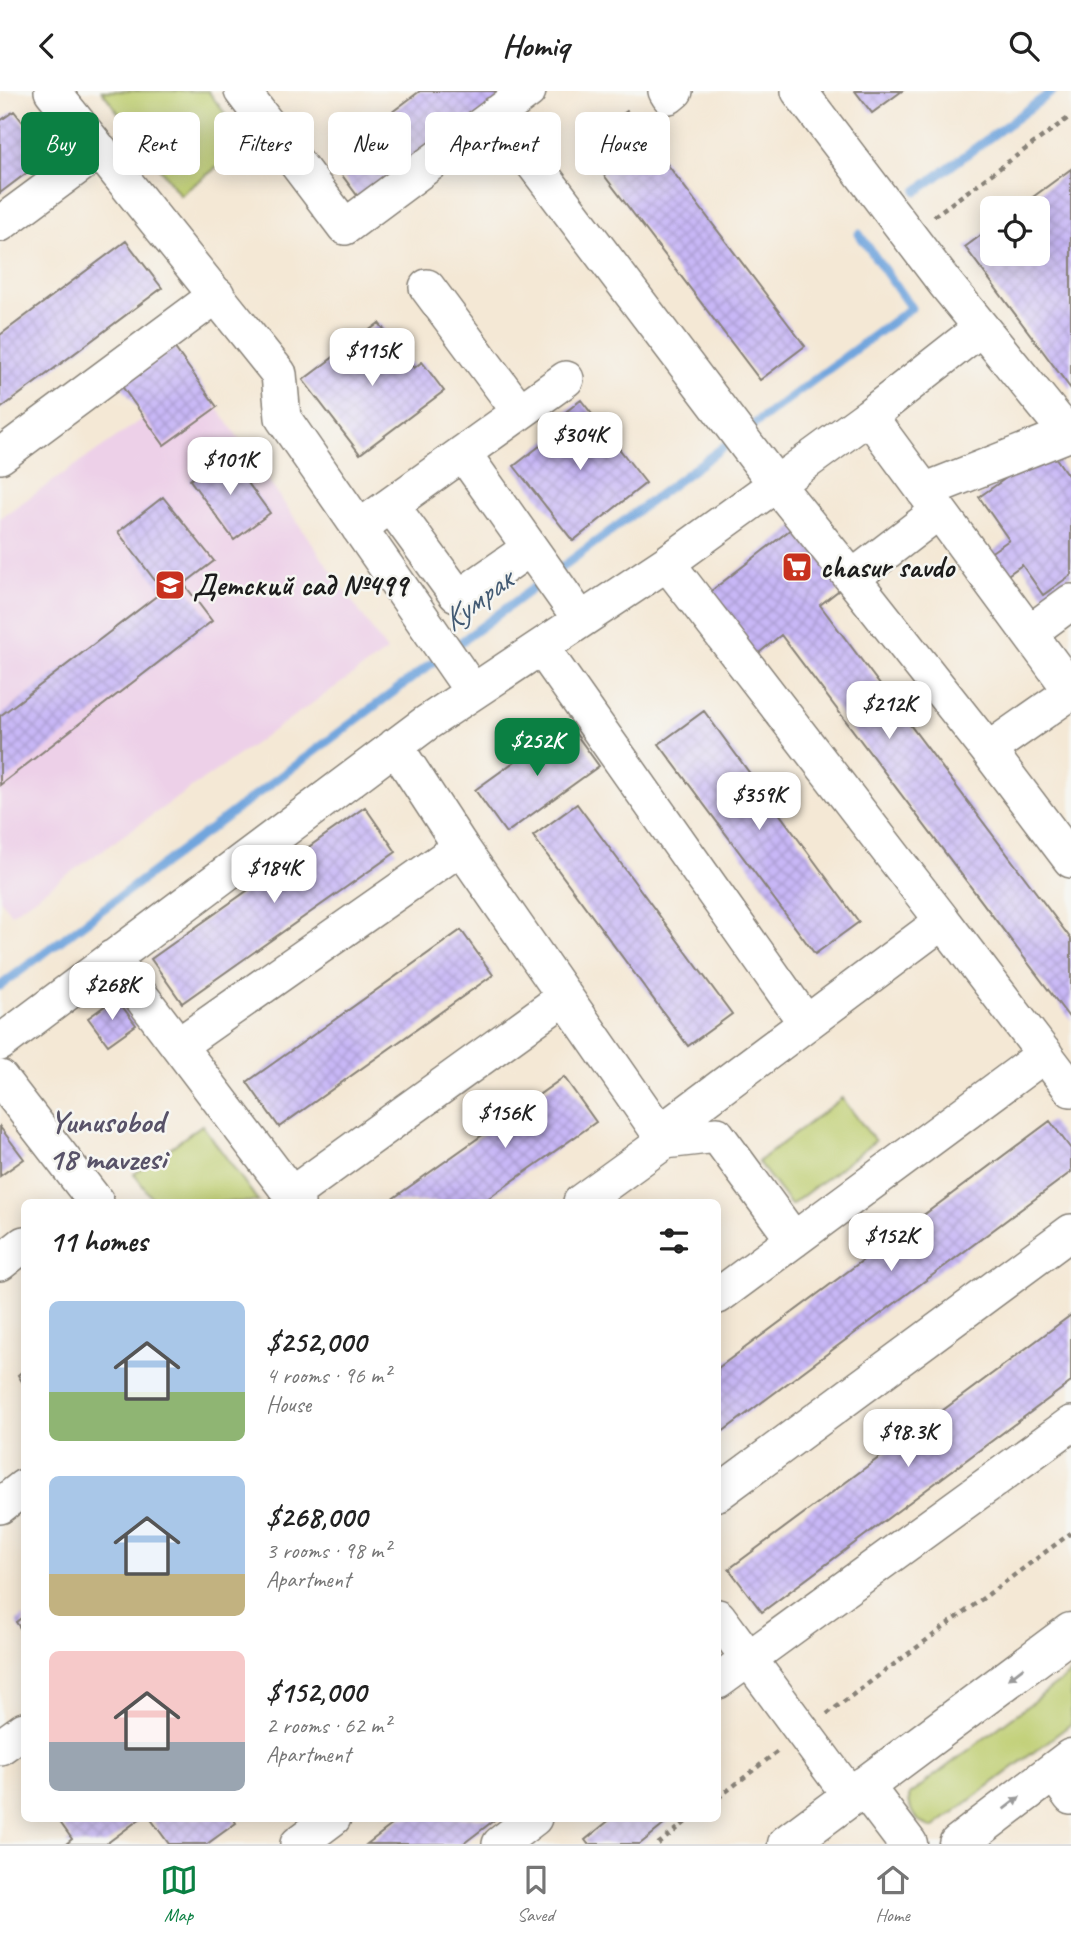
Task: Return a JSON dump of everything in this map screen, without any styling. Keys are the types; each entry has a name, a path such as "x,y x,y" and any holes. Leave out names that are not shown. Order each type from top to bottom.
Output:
{"main road":[{"path":"788,1844 1071,1632"},
{"path":"958,1844 1065,1776"},
{"path":"857,1791 908,1844"}],"lane":[{"path":"52,91 279,375 283,418 473,692"},
{"path":"242,91 345,227 425,167"},
{"path":"499,112 528,91"},
{"path":"666,91 669,96 675,91"},
{"path":"799,91 908,235 1069,434 932,501 852,578"},
{"path":"0,224 100,150"},
{"path":"542,175 776,484 1069,852"},
{"path":"427,287 520,412"},
{"path":"0,456 216,295"},
{"path":"0,1043 395,746 667,563 869,416 982,328"},
{"path":"359,528 566,379"},
{"path":"869,416 1071,691 989,750"},
{"path":"463,453 581,620"},
{"path":"391,505 456,594 470,590 530,548"},
{"path":"667,563 1071,1089"},
{"path":"1029,633 1071,602"},
{"path":"541,646 806,1023"},
{"path":"395,746 461,847 662,1137"},
{"path":"179,1045 461,847"},
{"path":"585,1199 806,1023 943,921"},
{"path":"112,958 294,1198 565,997"},
{"path":"721,1294 1045,1054"},
{"path":"0,1078 87,1199"},
{"path":"662,1137 717,1135 794,1240"},
{"path":"721,1491 1071,1232"},
{"path":"0,1263 21,1246"},
{"path":"721,1679 1071,1425"},
{"path":"0,1506 21,1489"},
{"path":"721,1621 804,1731 857,1791"},
{"path":"0,1747 21,1732"},
{"path":"298,1844 327,1822"},
{"path":"500,1844 529,1822"}],"path":[{"path":"908,235 1071,116"},
{"path":"721,1796 1071,1534"},
{"path":"657,1844 686,1822"}],"shaded area":[{"name":"Детский сад №499","path":"197,381 387,651 11,914 0,899 0,518"}],"green space":[{"path":"102,91 208,91 224,112 214,112 214,170 180,195 165,175 200,175 200,112 118,112"},
{"path":"842,1098 875,1141 791,1205 758,1162"},
{"path":"202,1125 257,1199 153,1199 134,1174"},
{"path":"1071,1673 1071,1724 933,1828 918,1820 910,1807 909,1795"}],"building":[{"path":"420,91 510,91 482,112 425,112 425,155 411,165 411,112 392,112"},
{"path":"855,91 902,91 872,113"},
{"path":"14,111 21,120 21,175 24,175 0,193 0,121"},
{"path":"670,168 805,346 760,380 604,175 670,175"},
{"path":"1071,169 1071,389 965,247 980,236 980,266 1050,266 1050,196 1034,196"},
{"path":"342,175 398,175 362,202"},
{"path":"126,241 162,288 0,409 0,335"},
{"path":"379,323 414,368 422,362 444,391 360,454 303,380"},
{"path":"174,347 217,407 164,445 121,385"},
{"path":"581,400 646,483 573,541 514,466 559,431 553,422"},
{"path":"1049,448 1071,480 1071,575 1043,595 1022,565 999,581 983,558 1009,540 979,497"},
{"path":"226,453 270,513 234,540 190,480"},
{"path":"163,497 214,561 184,584 212,621 0,785 0,716 163,591 118,532"},
{"path":"795,526 843,587 820,605 1071,939 1071,1020 781,635 754,657 706,595"},
{"path":"704,711 859,922 815,954 659,744"},
{"path":"568,723 599,766 506,833 475,790"},
{"path":"577,804 732,1014 688,1046 533,836"},
{"path":"365,807 396,852 182,1003 151,959"},
{"path":"461,930 493,975 279,1127 247,1082"},
{"path":"116,998 136,1025 108,1045 88,1018"},
{"path":"564,1077 596,1122 487,1199 392,1199"},
{"path":"1050,1121 1071,1149 1071,1172 721,1433 721,1366"},
{"path":"0,1127 24,1159 0,1176"},
{"path":"1071,1315 1071,1382 762,1612 729,1569"},
{"path":"60,1822 136,1822 106,1844 66,1844 72,1839"},
{"path":"153,1822 236,1823 207,1844 169,1844"},
{"path":"396,1822 492,1822 463,1844 367,1844"},
{"path":"607,1822 668,1822 640,1844 588,1844 585,1840"}],"waterway":[{"name":"Кумрак","path":"917,191 1053,91"},
{"name":"Кумрак","path":"745,431 911,308 859,234"},
{"name":"Кумрак","path":"554,573 734,439"},
{"name":"Кумрак","path":"450,650 543,581"},
{"name":"Кумрак","path":"0,986 439,658"}],"place":[{"name":"chasur savdo","path":"797,567"},
{"name":"Детский сад №499","path":"170,585"}],"district":[{"name":"Yunusobod 18 mavzesi","path":"107,1140"}]}
